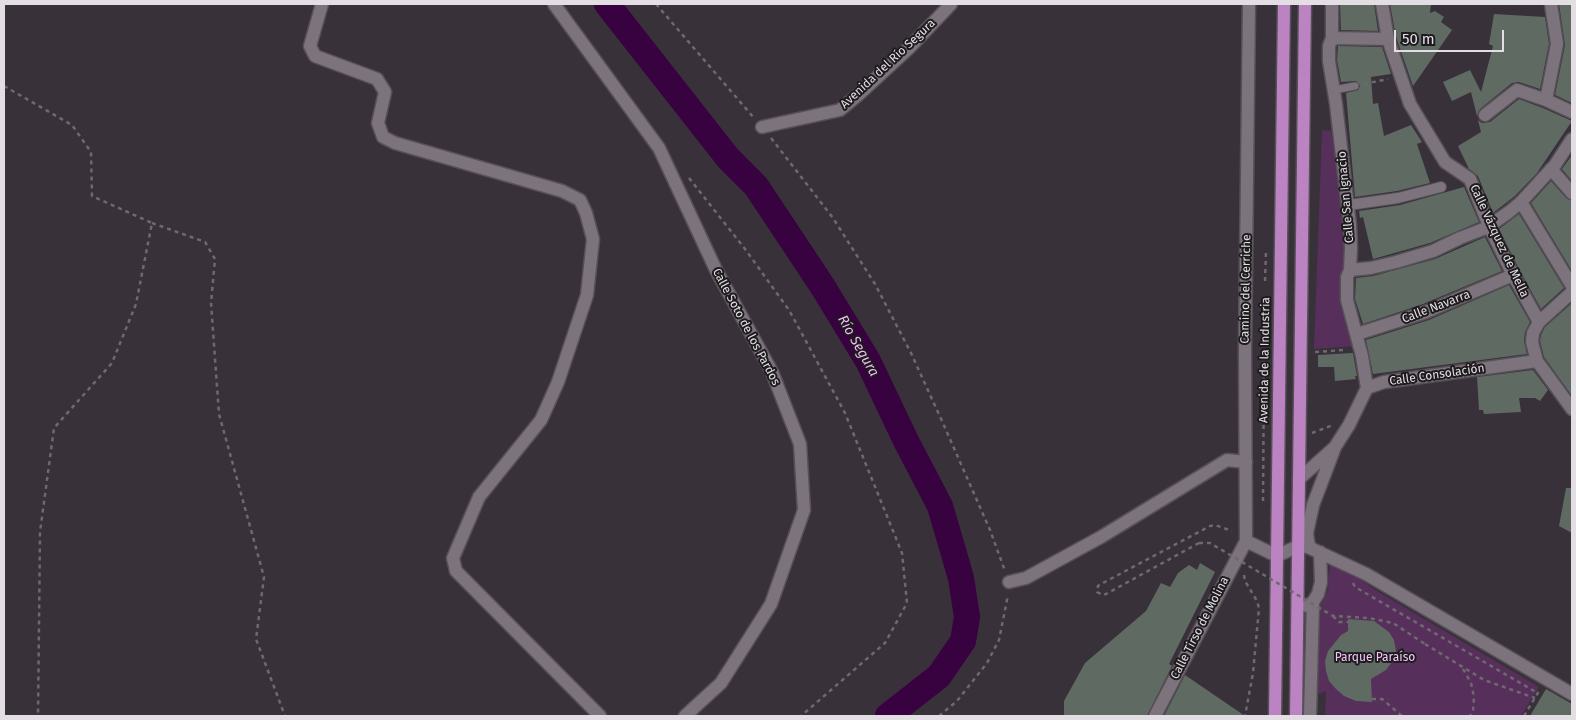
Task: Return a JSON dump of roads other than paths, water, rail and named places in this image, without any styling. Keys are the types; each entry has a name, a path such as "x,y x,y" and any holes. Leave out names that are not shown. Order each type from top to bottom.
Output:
{"main road":[{"name":"Avenida de la Industria","path":"1274,716 1284,4"},
{"path":"1296,716 1297,613 1309,549 1299,478 1305,4"}],"street":[{"path":"322,4 310,46 315,56 377,79 385,92 378,123 383,137 403,146 562,192 580,200 586,213 593,240 587,296 558,382 541,420 479,496 453,558 456,571 600,716"},
{"name":"Calle Soto de los Pardos","path":"554,4 659,148 716,270 772,372 800,444 804,510 771,604 721,682 685,716"},
{"name":"Avenida del Río Segura","path":"762,127 840,110 909,48 951,4"},
{"name":"Camino del Cerriche","path":"1249,4 1245,332 1249,540"},
{"name":"Calle San Ignacio","path":"1332,4 1332,38 1329,46 1329,61 1349,205 1351,248 1350,270 1347,277 1347,300 1357,334 1367,388"},
{"name":"Calle Vázquez de Mella","path":"1382,4 1388,39 1410,104 1445,162 1470,179 1489,226 1539,322"},
{"path":"1546,100 1557,44 1550,4"},
{"path":"1332,38 1388,39"},
{"path":"1485,114 1517,90 1572,112"},
{"path":"1350,270 1388,264 1433,251 1489,226 1522,202 1551,169 1572,139"},
{"path":"1551,169 1572,193"},
{"path":"1349,205 1398,198 1441,187"},
{"path":"1522,202 1572,286"},
{"name":"Calle Navarra","path":"1357,334 1426,312 1513,275"},
{"path":"1572,292 1539,322 1533,333 1532,342 1537,361 1572,409"},
{"name":"Calle Consolación","path":"1367,388 1384,382 1537,361"},
{"path":"1297,613 1313,602 1318,594 1321,582 1309,549 1307,533 1313,505 1335,447 1349,425 1367,388"},
{"path":"1299,478 1335,447"},
{"path":"1009,582 1026,578 1100,537 1228,460 1246,462"},
{"path":"1249,540 1277,556 1309,549 1366,574 1572,694"},
{"name":"Calle Tirso de Molina","path":"1155,716 1249,540"},
{"path":"1310,716 1313,602"}],"lane":[{"path":"1334,90 1355,86"}],"waterway":[{"name":"Río Segura","path":"607,4 728,158 756,186 823,287 868,361 906,441 940,506 961,578 967,617 963,641 939,676 888,716"}],"park label":[{"name":"Parque Paraíso","path":"1375,658"}]}
